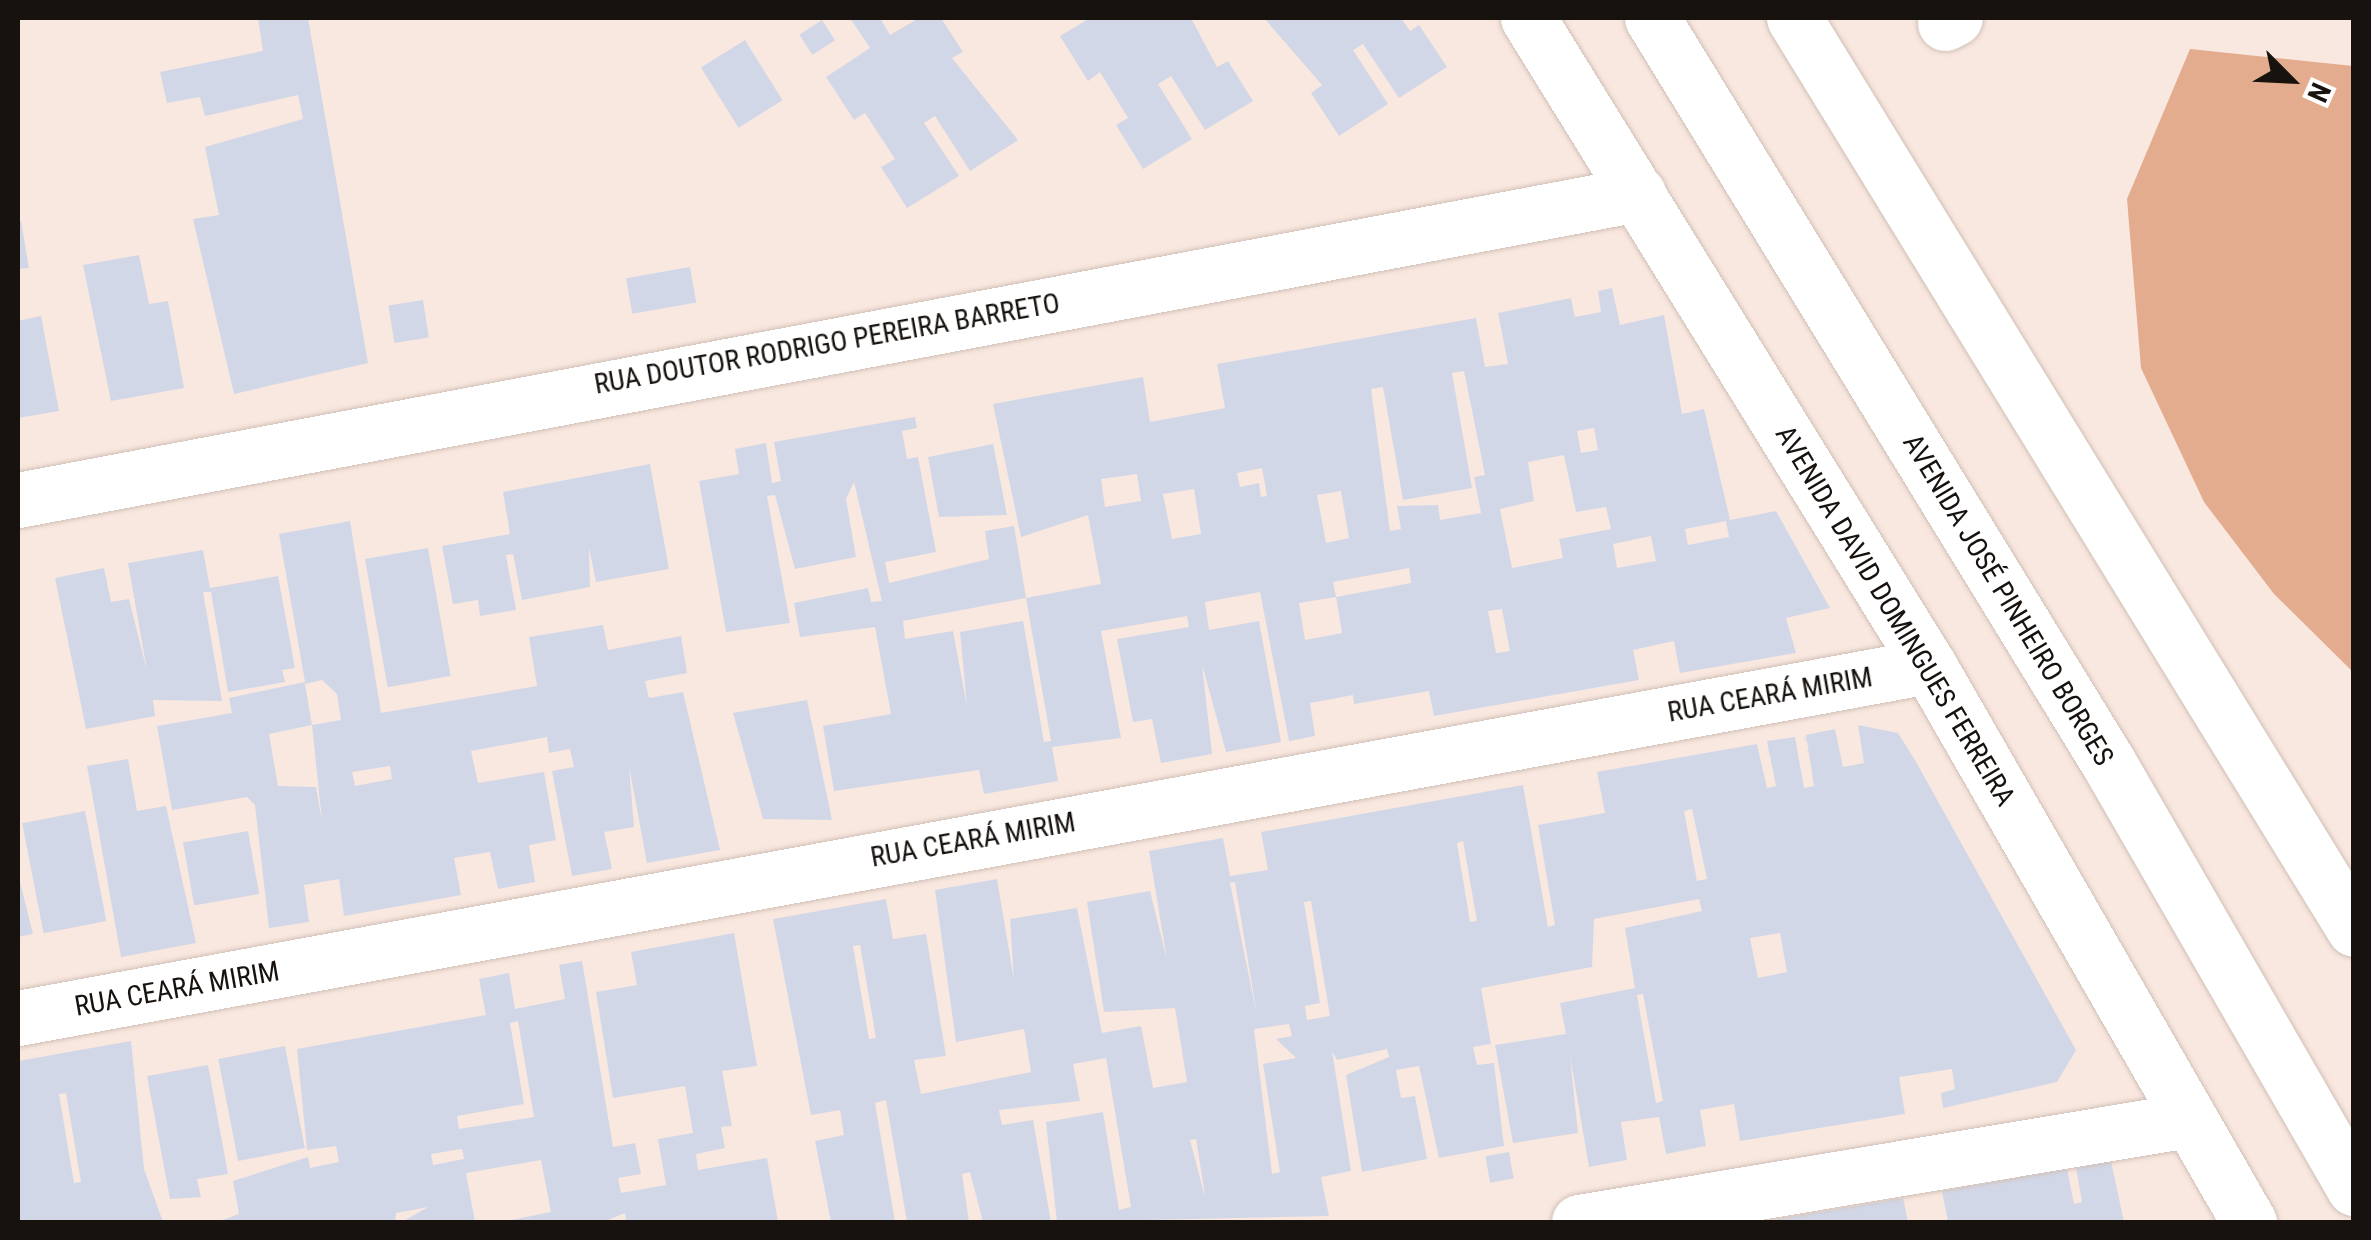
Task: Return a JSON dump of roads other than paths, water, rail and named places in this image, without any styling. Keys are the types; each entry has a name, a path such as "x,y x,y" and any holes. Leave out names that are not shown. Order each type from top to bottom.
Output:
{"street":[{"name":"AVENIDA DAVID DOMINGUES FERREIRA","path":"1528,18 1930,666 2249,1222"},
{"name":"AVENIDA JOSÉ PINHEIRO BORGES","path":"1652,18 2108,762 2354,1188"},
{"path":"1794,18 2354,929"},
{"name":"RUA DOUTOR RODRIGO PEREIRA BARRETO","path":"18,500 1638,194"},
{"name":"RUA CEARÁ MIRIM","path":"18,1018 1930,666"},
{"path":"2259,772 2354,901"},
{"path":"1580,1222 2188,1120"}]}
